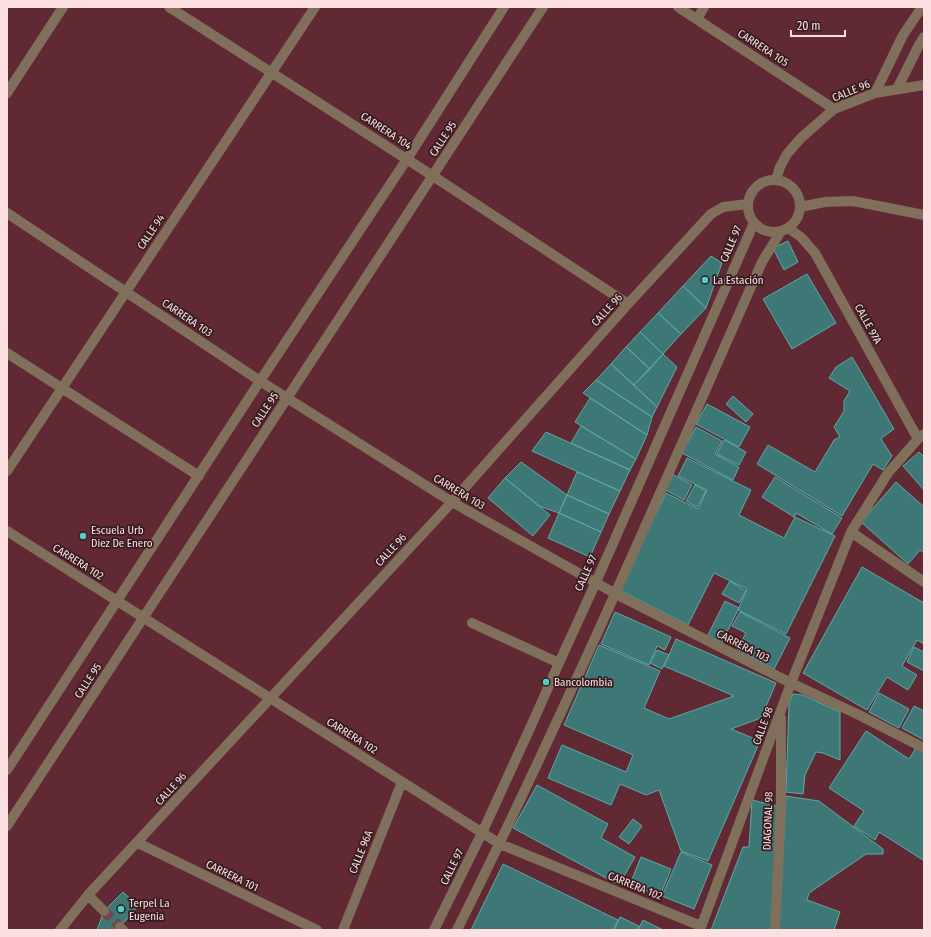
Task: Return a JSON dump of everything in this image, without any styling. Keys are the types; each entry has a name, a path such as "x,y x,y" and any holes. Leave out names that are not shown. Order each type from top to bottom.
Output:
{"street":[{"path":"7,93 64,7"},
{"name":"CARRERA 104","path":"170,7 407,159 628,304"},
{"name":"CALLE 94","path":"7,471 315,7"},
{"name":"CALLE 95","path":"7,770 260,381 407,159 504,7"},
{"name":"CALLE 95","path":"7,826 543,7"},
{"name":"CARRERA 105","path":"678,7 834,109"},
{"path":"697,19 704,7"},
{"path":"875,93 903,35 922,7"},
{"path":"897,89 924,37"},
{"path":"897,89 924,85"},
{"name":"CALLE 96","path":"776,180 780,167 787,154 801,138 834,109 875,93 897,89"},
{"path":"458,930 500,844 616,594 762,262 785,229 794,222 798,215 800,207 799,199 791,186 776,180 766,181 757,186 750,194 748,204 749,214 754,222 766,231 771,232 785,229"},
{"path":"800,207 825,202 853,201 924,215"},
{"name":"CALLE 96","path":"60,930 88,895 138,843 452,502 628,304 711,214 723,207 748,204"},
{"name":"CARRERA 103","path":"7,213 260,381 452,502 616,594 791,683 924,748"},
{"name":"CALLE 97","path":"434,930 482,833 531,726 754,222"},
{"name":"CALLE 97A","path":"785,229 801,237 815,253 921,436"},
{"path":"7,353 199,476"},
{"name":"CALLE 98","path":"700,928 791,683 851,532 888,473 921,436"},
{"name":"CARRERA 102","path":"7,531 500,844 700,928"},
{"path":"851,532 924,582"},
{"path":"472,623 559,663"},
{"name":"DIAGONAL 98","path":"775,930 781,805 781,712"},
{"name":"CALLE 96A","path":"343,930 402,782"},
{"name":"CARRERA 101","path":"138,843 317,930"},
{"path":"88,895 104,911"}],"building":[{"path":"788,241 798,262 784,270 773,248"},
{"path":"711,256 722,263 706,308 683,286"},
{"path":"807,274 836,323 792,349 763,299"},
{"path":"683,286 706,308 681,334 658,313"},
{"path":"658,313 681,334 663,354 640,332"},
{"path":"640,332 663,354 650,369 626,347"},
{"path":"626,347 650,369 634,385 611,364"},
{"path":"663,354 677,367 657,407 634,385"},
{"path":"852,357 894,429 881,439 892,456 883,470 873,464 842,516 757,464 768,445 815,472 834,440 840,437 834,427 844,411 844,401 850,391 829,378 836,367"},
{"path":"611,364 657,407 652,417 596,380"},
{"path":"596,380 652,417 647,435 583,393"},
{"path":"733,396 753,414 746,422 726,404"},
{"path":"590,398 647,435 636,459 575,422"},
{"path":"707,404 750,427 739,447 696,424"},
{"path":"581,426 636,459 630,470 571,443"},
{"path":"696,427 722,441 715,454 739,467 733,480 682,453"},
{"path":"546,432 630,470 620,491 532,451"},
{"path":"724,440 746,452 739,465 717,454"},
{"path":"919,452 924,457 924,490 903,466"},
{"path":"687,458 751,490 739,515 784,538 795,517 835,536 786,634 738,610 747,589 714,573 688,625 619,590 666,493 698,509 707,490 678,476"},
{"path":"521,462 567,495 559,513 539,506 505,478"},
{"path":"577,472 620,491 609,514 567,495"},
{"path":"672,474 692,485 684,500 664,489"},
{"path":"775,477 842,518 832,534 796,513 794,517 762,497"},
{"path":"505,478 550,515 533,536 488,498"},
{"path":"896,482 924,507 924,553 920,550 908,564 861,522"},
{"path":"695,485 706,491 697,507 686,501"},
{"path":"567,495 609,514 601,532 559,513"},
{"path":"559,513 601,532 590,557 548,538"},
{"path":"862,567 924,603 924,644 917,640 902,666 917,675 908,690 887,677 867,710 803,673"},
{"path":"730,581 746,591 739,603 722,594"},
{"path":"725,601 739,608 720,646 706,639"},
{"path":"615,612 671,637 665,650 657,646 649,665 601,644"},
{"path":"740,612 790,638 774,669 737,649 746,633 732,626"},
{"path":"676,639 776,683 761,718 731,729 760,741 708,861 681,851 659,790 646,795 620,784 611,805 548,778 562,745 626,772 633,755 564,725 599,645 660,671 644,708 669,719 734,696 664,666"},
{"path":"914,647 924,652 924,671 907,662"},
{"path":"657,650 669,655 662,669 650,663"},
{"path":"879,693 909,709 899,728 869,712"},
{"path":"793,694 803,695 840,712 840,760 823,753 816,752 805,775 803,794 786,792 789,703"},
{"path":"914,706 924,711 924,740 902,728"},
{"path":"866,731 909,759 916,748 924,753 923,860 879,832 875,840 854,826 864,811 829,788"},
{"path":"537,785 608,824 601,838 635,857 619,885 513,828"},
{"path":"786,796 819,801 883,849 883,854 866,854 809,893 807,900 840,912 834,930 779,930"},
{"path":"752,800 777,806 771,930 711,930 743,847 749,847"},
{"path":"633,819 642,826 629,844 619,837"},
{"path":"681,852 712,865 694,909 662,896"},
{"path":"641,857 671,869 660,896 630,884"},
{"path":"503,864 618,920 613,930 471,930"},
{"name":"Terpel La Eugenia","path":"123,892 138,906 118,930 97,930 104,911"},
{"path":"620,917 639,926 637,930 614,930"},
{"path":"643,920 663,930 638,930"}],"tunnel":[{"path":"104,911 120,927"}],"place":[{"name":"La Estación","path":"705,280"},
{"name":"Escuela Urb Diez De Enero","path":"83,536"},
{"name":"Bancolombia","path":"546,682"},
{"name":"Terpel La Eugenia","path":"121,909"}]}
